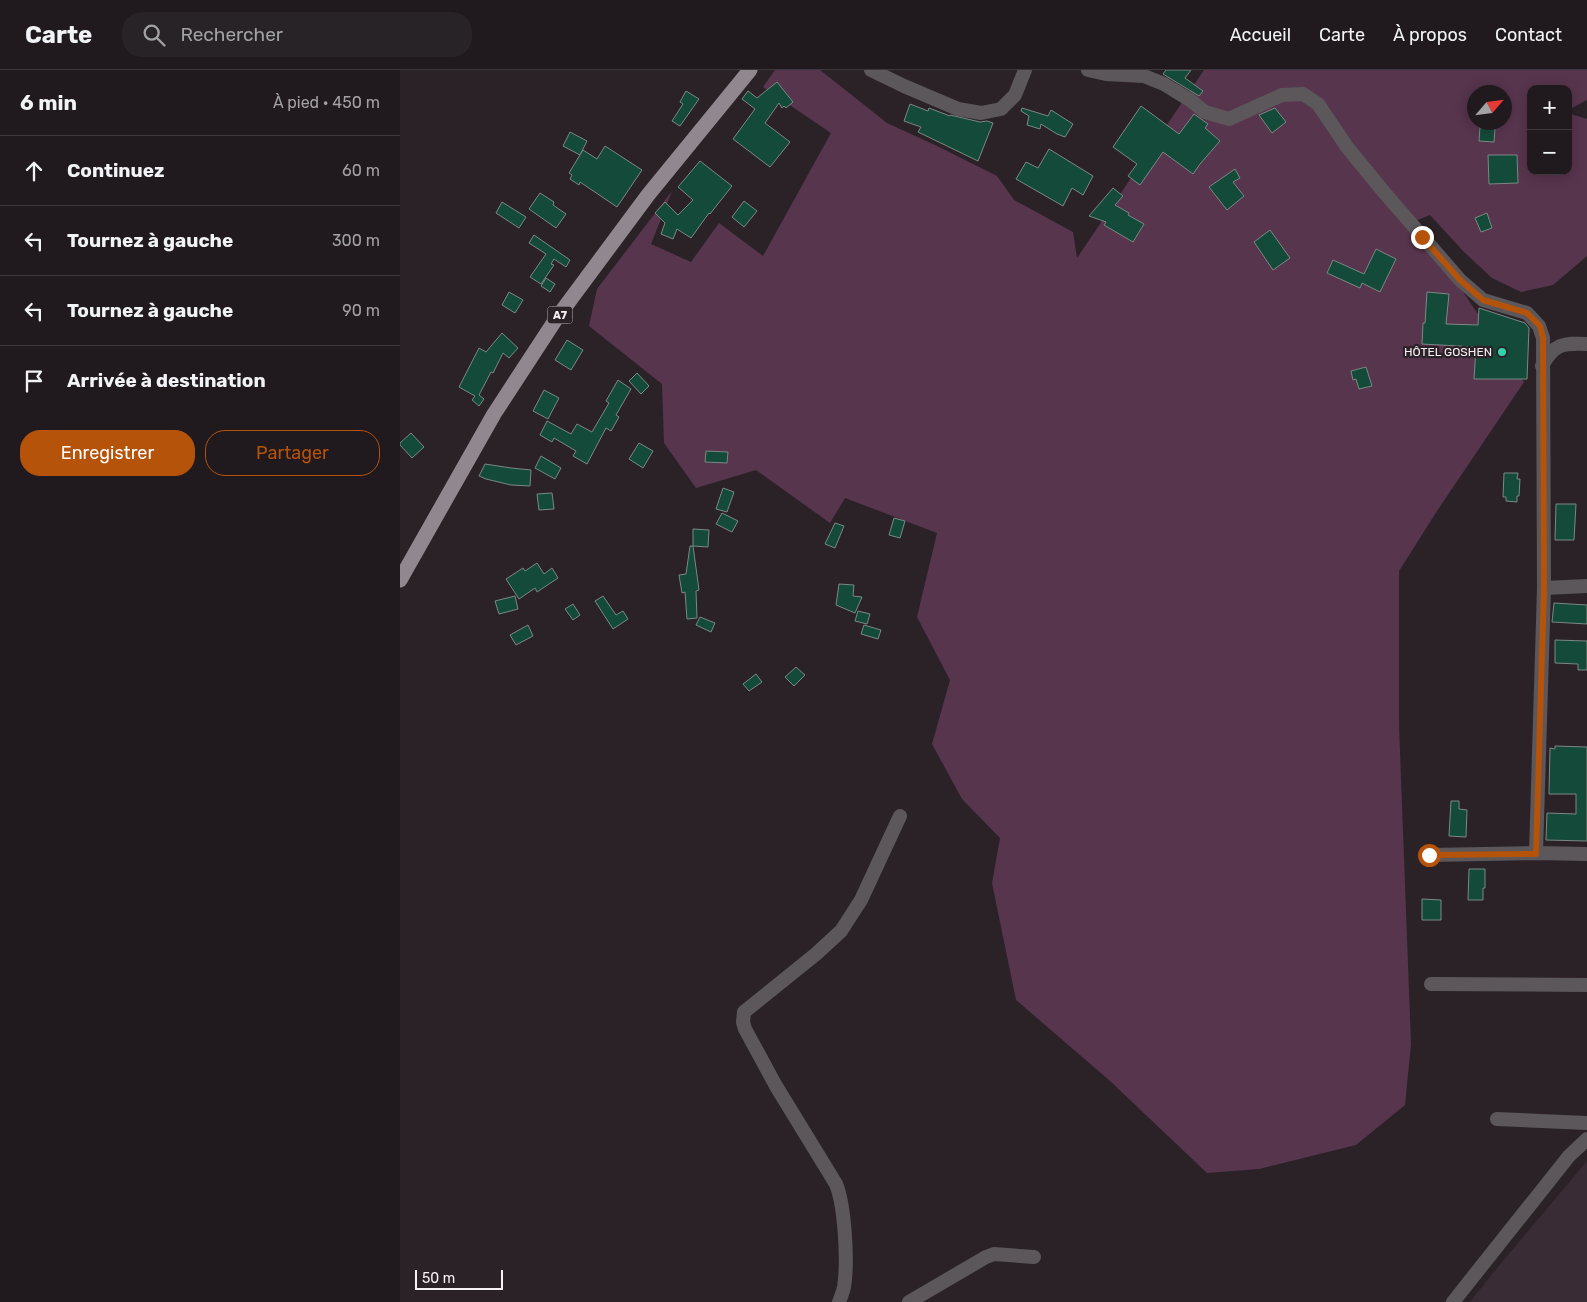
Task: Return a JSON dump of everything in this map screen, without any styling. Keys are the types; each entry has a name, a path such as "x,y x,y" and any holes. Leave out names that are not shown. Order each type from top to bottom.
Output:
{"main road":[{"name":"A7","path":"401,577 494,414 556,319 648,195 750,70"}],"street":[{"path":"871,70 958,109 981,113 1001,109 1015,95 1025,70"},
{"path":"1088,70 1106,74 1119,72 1144,76 1158,81 1190,100 1205,112 1229,119 1282,95 1303,94 1318,104 1347,147 1460,280 1483,300 1527,313 1540,326 1543,338 1544,588 1536,854"},
{"path":"1542,366 1546,358 1558,346 1587,344"},
{"path":"1544,588 1587,586"},
{"path":"839,1302 844,1287 846,1257 841,1196 836,1184 776,1086 745,1029 743,1022 744,1012 816,954 841,931 861,900 900,816"},
{"path":"1429,855 1587,854"},
{"path":"1431,984 1587,985"},
{"path":"1497,1119 1587,1123"},
{"path":"1453,1302 1569,1156 1587,1139"},
{"path":"908,1302 994,1254 1034,1257"}],"shaded area":[{"path":"775,70 820,70 887,123 997,176 1014,200 1073,232 1077,258 1204,70 1587,70 1587,100 1572,108 1572,85 1527,85 1527,175 1572,175 1572,114 1587,119 1587,256 1553,285 1521,292 1492,278 1464,252 1430,215 1415,221 1524,382 1399,571 1399,725 1411,1044 1405,1105 1356,1145 1259,1169 1207,1173 1109,1080 1016,1000 992,883 1000,838 962,799 932,744 950,680 917,617 937,533 845,498 830,523 756,470 696,488 664,443 662,384 589,326 597,289 672,191 651,244 691,262 719,223 763,256 831,133 763,87"},
{"path":"1587,1161 1587,1302 1470,1302 1493,1273"}],"building":[{"path":"1166,70 1191,70 1185,78 1203,91 1199,96 1163,74"},
{"path":"777,82 793,102 786,108 784,106 782,108 779,103 765,123 790,142 770,167 733,139 755,109 742,99 748,91 757,98"},
{"path":"686,91 699,99 680,126 672,121 683,104 680,102"},
{"path":"910,104 928,111 929,108 950,116 993,123 978,161 918,132 921,127 904,121"},
{"path":"1141,106 1179,134 1194,114 1208,124 1205,128 1220,141 1193,174 1163,152 1140,185 1128,176 1137,164 1113,147"},
{"path":"1022,108 1048,116 1051,110 1073,124 1065,137 1041,124 1040,129 1027,125 1029,116 1021,111"},
{"path":"1275,108 1286,122 1272,133 1259,115"},
{"path":"1480,130 1495,130 1494,142 1479,141"},
{"path":"570,132 587,141 580,155 563,146"},
{"path":"605,146 642,170 617,207 580,182 579,185 570,179 572,175 569,173 583,150 597,159"},
{"path":"1049,149 1093,176 1083,195 1072,188 1063,206 1016,179 1026,162 1038,168"},
{"path":"1488,155 1517,155 1518,183 1489,184"},
{"path":"700,161 732,186 691,238 677,229 673,239 661,234 665,223 655,213 665,202 678,215 693,200 678,187"},
{"path":"1235,169 1240,178 1233,182 1244,196 1227,210 1209,187"},
{"path":"1113,188 1123,196 1115,205 1144,224 1133,242 1104,225 1106,222 1089,216"},
{"path":"540,193 554,202 553,205 566,214 556,228 529,209"},
{"path":"744,201 757,211 744,227 732,217"},
{"path":"502,202 526,217 519,228 496,213"},
{"path":"1487,213 1492,228 1481,232 1475,218"},
{"path":"1270,230 1290,258 1273,270 1254,242"},
{"path":"534,235 570,260 566,267 554,259 551,264 554,265 541,284 530,277 546,254 529,243"},
{"path":"1376,249 1396,259 1380,292 1362,283 1360,288 1327,273 1333,260 1364,274"},
{"path":"546,278 555,284 550,292 541,286"},
{"path":"509,292 523,300 515,313 502,305"},
{"name":"HÔTEL GOSHEN","path":"1427,292 1449,294 1446,324 1478,325 1479,308 1525,323 1529,328 1527,379 1474,379 1476,347 1422,344"},
{"path":"502,333 518,348 509,358 503,353 479,395 484,399 479,406 472,400 475,396 459,387 479,348 486,352"},
{"path":"567,340 583,350 571,370 555,360"},
{"path":"1366,367 1372,386 1359,389 1356,379 1353,380 1351,371"},
{"path":"637,373 649,386 641,394 629,381"},
{"path":"618,380 631,389 616,415 619,417 611,431 606,428 587,464 573,456 576,451 554,438 552,442 540,435 547,421 571,434 577,424 592,432 609,403 606,401"},
{"path":"544,390 559,398 548,419 533,411"},
{"path":"411,433 424,447 412,458 400,445"},
{"path":"639,443 653,451 643,468 629,459"},
{"path":"706,451 728,452 727,463 705,462"},
{"path":"541,456 561,468 555,479 535,468"},
{"path":"485,464 531,470 530,486 511,485 479,476"},
{"path":"1504,473 1518,473 1517,479 1520,479 1517,502 1506,501 1506,497 1503,497"},
{"path":"723,488 734,492 727,512 716,509"},
{"path":"552,493 554,509 539,510 537,494"},
{"path":"1556,504 1576,504 1574,540 1555,540"},
{"path":"722,513 738,521 732,532 716,524"},
{"path":"894,518 905,521 900,538 889,535"},
{"path":"835,523 844,526 835,548 825,544"},
{"path":"693,529 709,530 708,547 693,546"},
{"path":"690,546 693,546 699,590 696,591 697,618 687,619 685,592 682,593 679,575 686,574"},
{"path":"537,563 544,574 552,568 558,578 537,592 535,588 519,599 506,579 523,568 525,571"},
{"path":"839,584 854,585 853,596 862,597 855,613 836,605"},
{"path":"515,596 518,609 499,614 495,601"},
{"path":"603,596 616,615 623,611 628,619 613,629 595,601"},
{"path":"1554,603 1587,605 1587,624 1552,622"},
{"path":"573,604 580,615 573,620 565,609"},
{"path":"858,611 870,614 867,624 855,621"},
{"path":"700,617 715,623 711,632 696,625"},
{"path":"528,625 533,636 516,645 510,635"},
{"path":"864,625 881,630 878,639 861,634"},
{"path":"1555,640 1587,641 1587,670 1578,670 1578,664 1555,663"},
{"path":"796,667 805,675 794,686 785,677"},
{"path":"756,674 762,682 749,691 743,684"},
{"path":"1555,746 1587,747 1587,841 1546,840 1547,813 1576,814 1576,794 1549,794 1550,748 1555,749"},
{"path":"1451,801 1459,801 1459,809 1467,810 1466,837 1449,836"},
{"path":"1469,869 1485,869 1483,900 1468,900"},
{"path":"1422,899 1441,900 1441,920 1422,920"}],"place":[{"name":"HÔTEL GOSHEN","path":"1502,352"}],"route":[{"path":"1422,237 1460,280 1483,300 1527,313 1540,326 1543,338 1544,588 1536,854 1429,855"}]}
